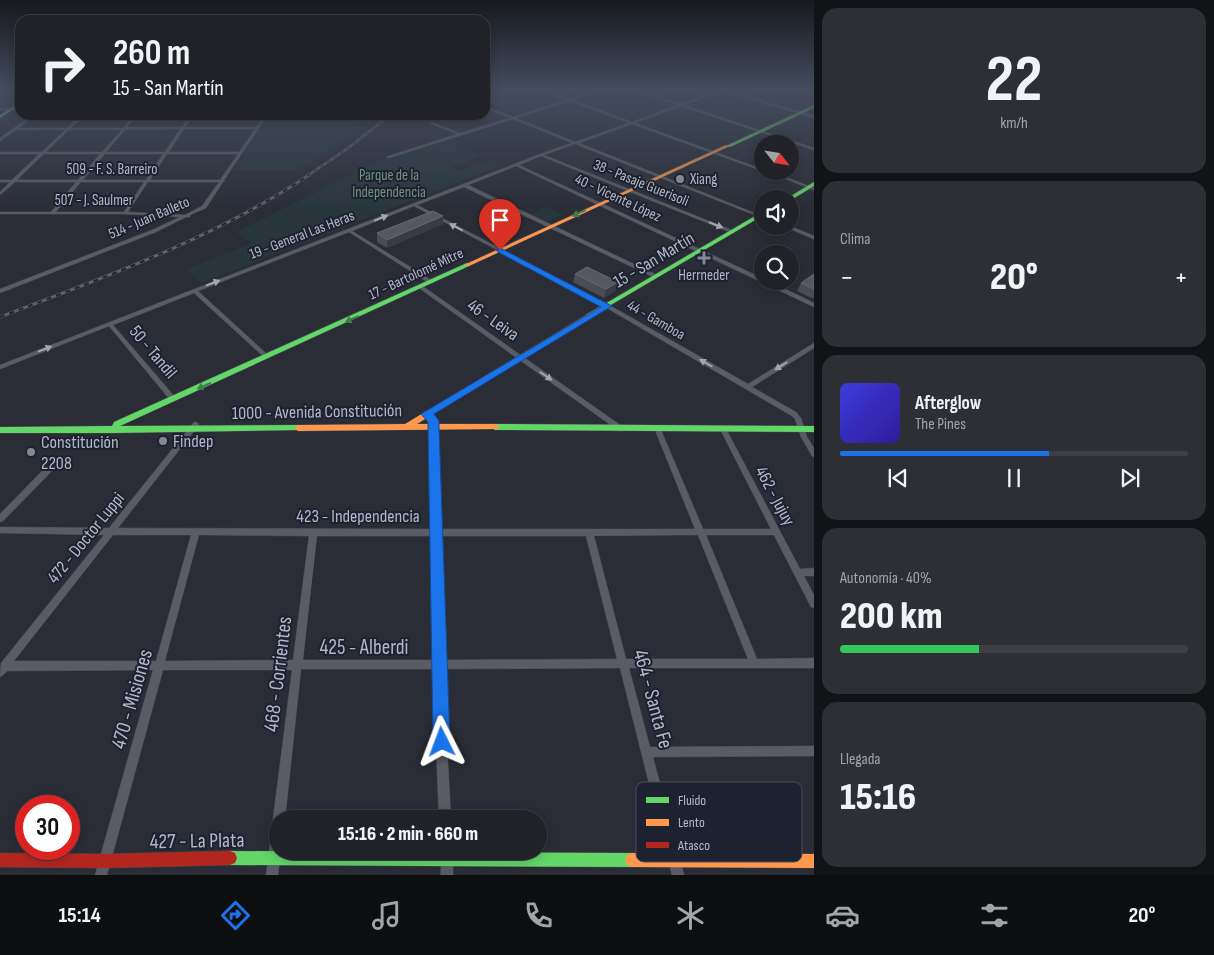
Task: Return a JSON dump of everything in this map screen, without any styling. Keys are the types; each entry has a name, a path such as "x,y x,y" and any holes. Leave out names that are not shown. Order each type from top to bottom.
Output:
{"street":[{"path":"0,140 15,130"},
{"path":"0,194 66,130"},
{"path":"53,212 124,130"},
{"path":"125,212 181,130"},
{"name":"514 - Juan Balleto","path":"0,291 188,216 207,205 256,130"},
{"path":"449,130 459,134"},
{"path":"388,157 472,130"},
{"path":"545,130 754,213"},
{"name":"19 - General Las Heras","path":"0,367 541,155 613,130"},
{"path":"652,130 754,167"},
{"path":"753,130 814,149"},
{"name":"17 - Bartolomé Mitre","path":"116,427 173,399 764,130"},
{"path":"0,153 241,153"},
{"name":"38 - Pasaje Guerisoli","path":"541,155 732,232"},
{"name":"40 - Vicente López","path":"516,165 754,276"},
{"name":"509 - F. S. Barreiro","path":"0,180 223,182"},
{"path":"792,180 812,187"},
{"path":"464,185 655,276"},
{"path":"799,194 812,187"},
{"name":"44 - Gamboa","path":"414,205 607,306 794,414 798,418 800,427 814,454"},
{"name":"507 - J. Saulmer","path":"0,213 125,212 188,216"},
{"name":"15 - San Martín","path":"412,424 655,276 754,220"},
{"path":"350,231 431,282"},
{"path":"799,232 814,238"},
{"name":"46 - Leiva","path":"421,287 621,429"},
{"path":"194,290 267,357"},
{"name":"40 - Vicente López","path":"783,290 814,305"},
{"name":"50 - Tandil","path":"110,324 173,399"},
{"path":"748,387 814,345"},
{"path":"427,414 433,424 438,666 445,810"},
{"name":"1000 - Avenida Constitución","path":"0,423 116,427"},
{"name":"1000 - Avenida Constitución","path":"0,430 116,427 612,423 800,427 814,430"},
{"name":"1000 - Avenida Constitución","path":"433,424 658,430 800,427 814,424"},
{"name":"472 - Doctor Luppi","path":"2,669 195,427"},
{"name":"462 - Jujuy","path":"723,429 814,604"},
{"path":"658,430 755,664"},
{"path":"0,519 48,470"},
{"name":"423 - Independencia","path":"0,530 196,533 777,532"},
{"name":"464 - Santa Fe","path":"589,532 654,782"},
{"name":"470 - Misiones","path":"101,875 161,666 196,533"},
{"name":"468 - Corrientes","path":"280,810 313,533"},
{"path":"798,573 814,572"},
{"name":"425 - Alberdi","path":"2,669 161,666 814,663"},
{"path":"646,752 814,751"},
{"name":"427 - La Plata","path":"0,860 105,861 269,857"},
{"name":"427 - La Plata","path":"547,857 636,859"},
{"path":"272,875 274,860"},
{"path":"447,860 448,875"},
{"name":"464 - Santa Fe","path":"675,862 678,875"}],"green space":[{"path":"260,130 359,130 341,144 297,170 233,170"},
{"name":"Parque de la Independencia","path":"444,140 480,156 451,167 459,171 490,160 502,165 201,283 186,269 252,243 236,232 383,160"},
{"path":"546,207 564,215 546,222 529,214"}],"building":[{"path":"433,211 443,216 387,240 377,233"},
{"path":"587,267 618,282 606,289 575,274"},
{"path":"814,274 814,289 801,283"}],"railway":[{"path":"307,176 371,130"},
{"path":"0,317 159,255 236,218 273,198 309,175"}],"traffic: fast":[{"path":"728,146 763,130"},
{"path":"799,193 814,184"},
{"path":"590,315 754,219"},
{"path":"114,430 117,424 467,265"},
{"path":"495,427 814,429"},
{"path":"0,430 298,428"},
{"path":"230,858 632,860"}],"traffic: slow":[{"path":"467,265 728,146"},
{"path":"408,426 590,315"},
{"path":"298,428 495,427"},
{"path":"632,860 636,860"},
{"path":"802,861 814,861"}],"traffic: jam":[{"path":"0,860 105,861 230,858"}],"place":[{"name":"Xiang","path":"680,179"},
{"name":"Herrneder","path":"704,258"},
{"name":"Findep","path":"163,441"},
{"name":"Constitución 2208","path":"31,452"}],"route":[{"path":"442,742 438,666 434,427 433,421 427,414 607,306 500,250"}]}
